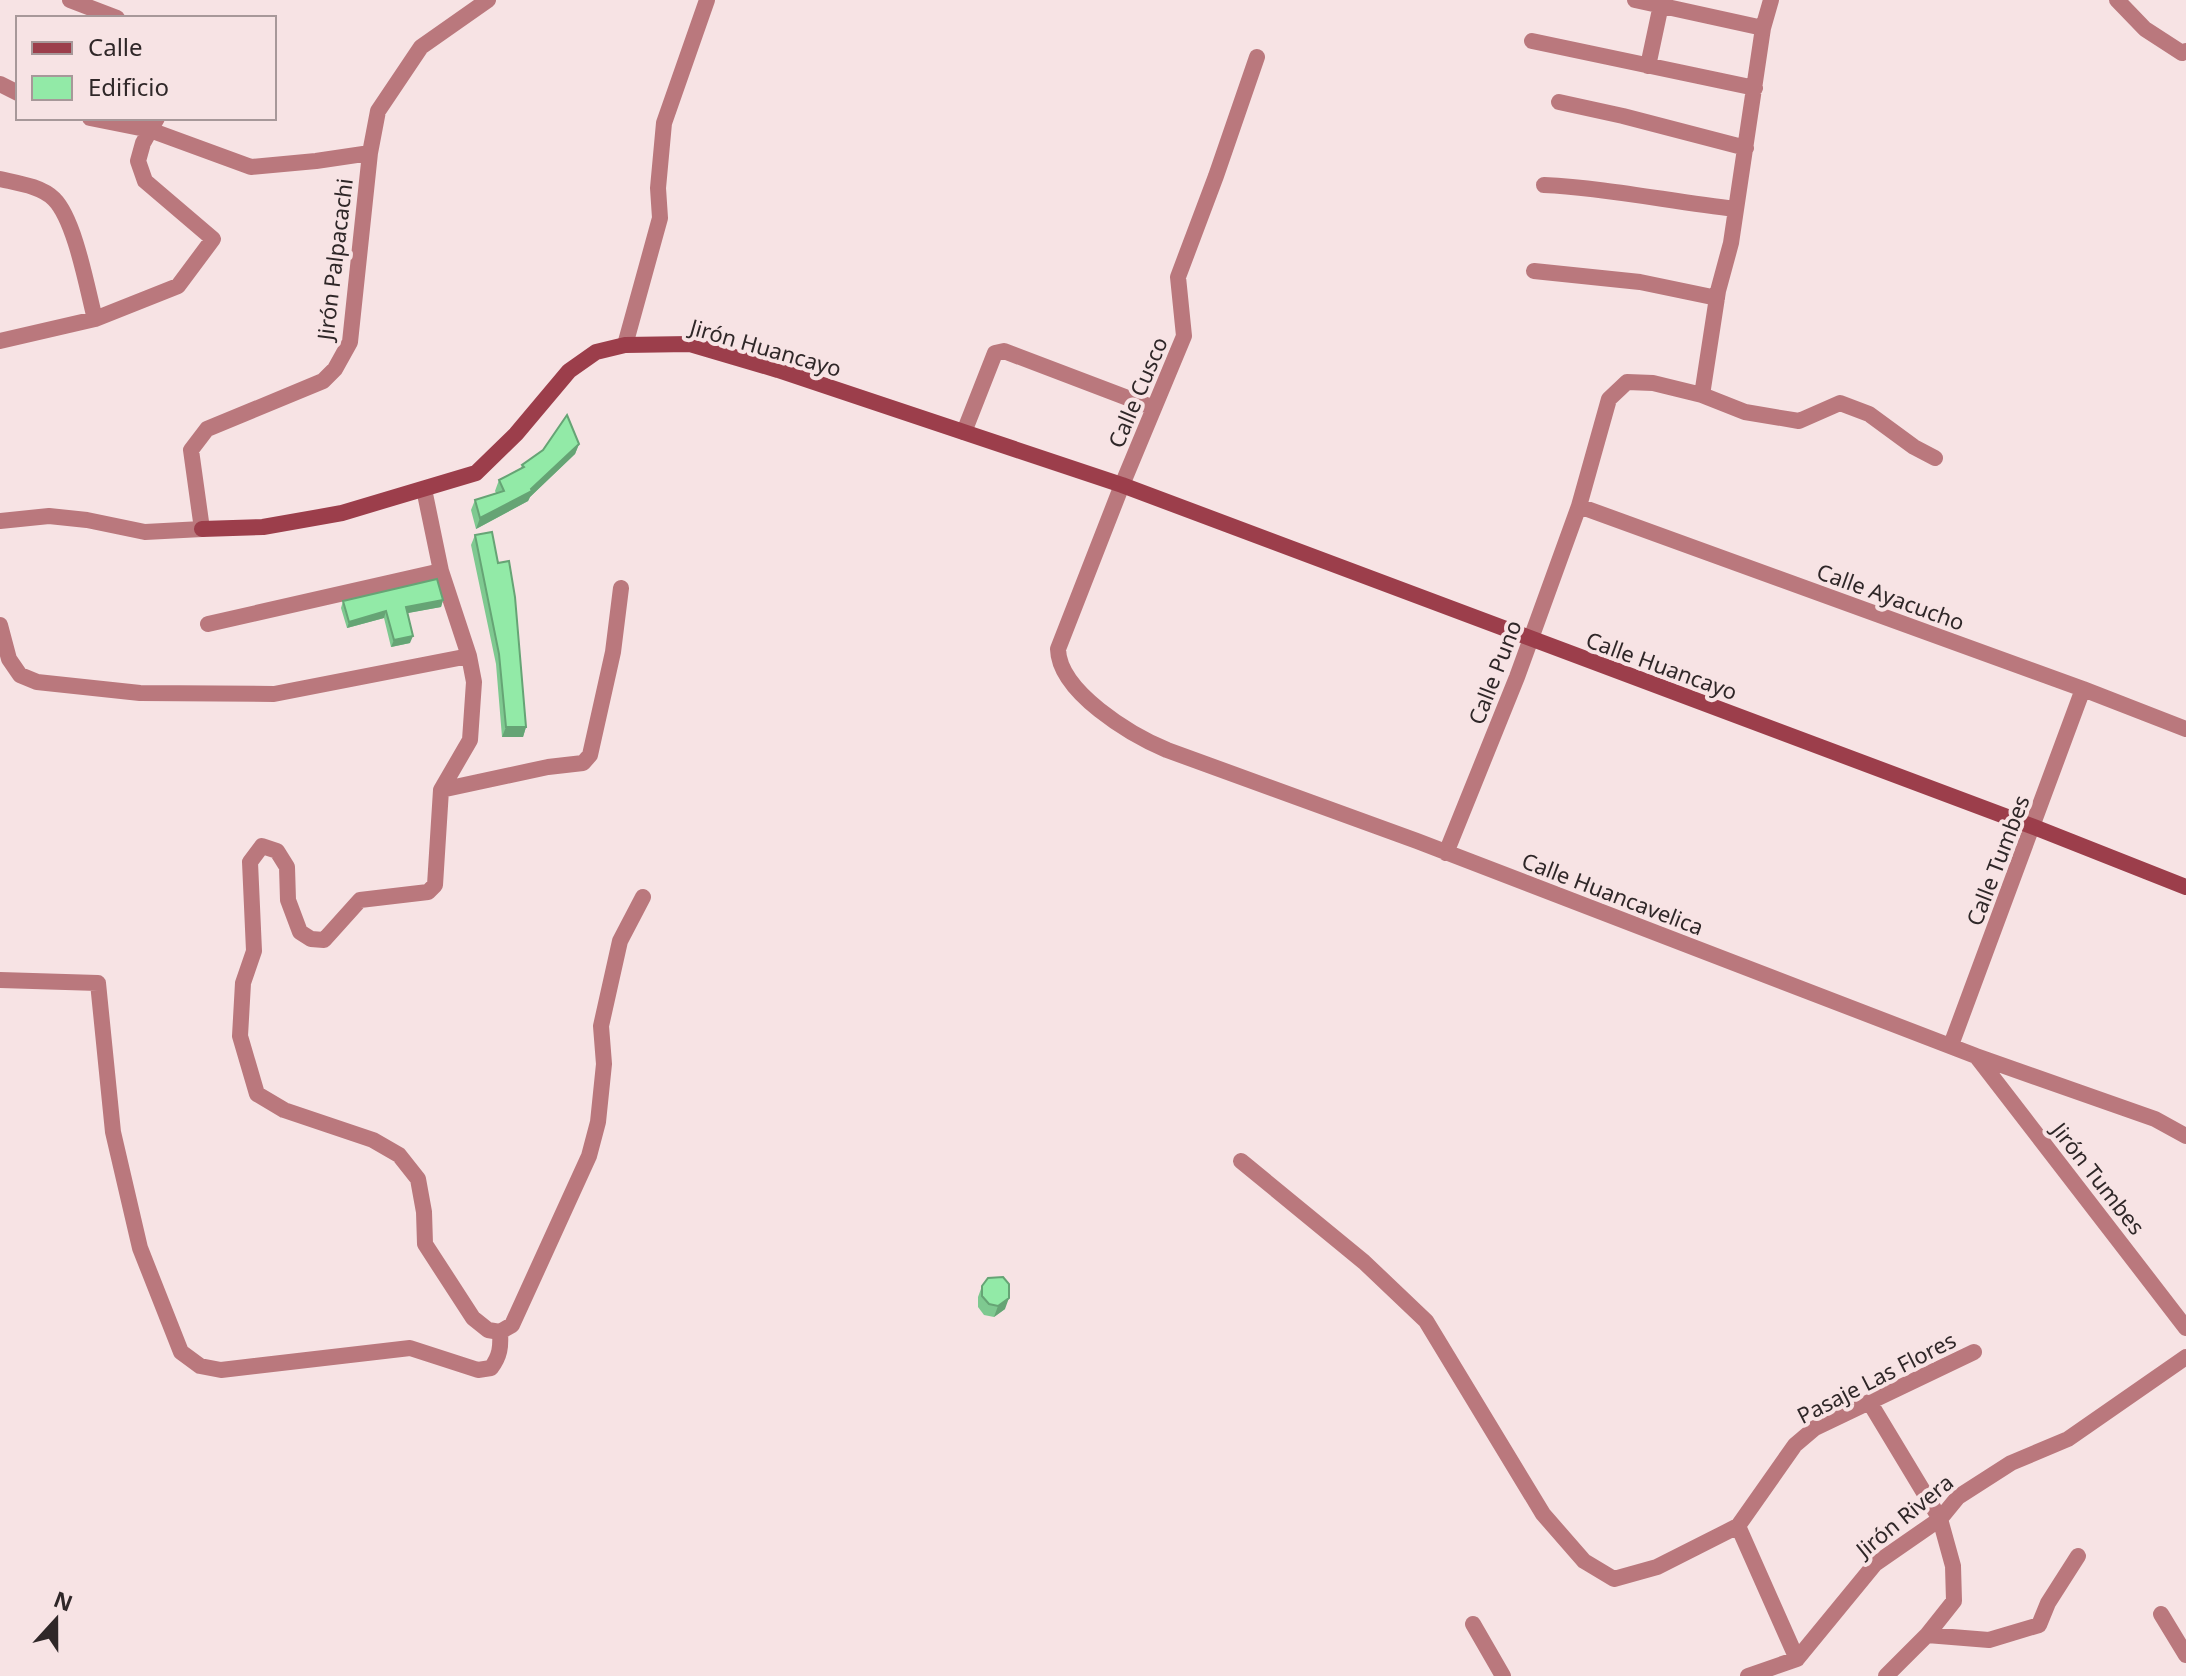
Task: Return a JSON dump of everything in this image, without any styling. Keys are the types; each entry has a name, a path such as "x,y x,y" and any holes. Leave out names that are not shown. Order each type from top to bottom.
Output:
{"street":[{"path":"70,0 112,16"},
{"name":"Jirón Palpacachi","path":"202,529 191,450 207,429 323,381 335,369 350,342 370,153 378,111 421,47 488,0"},
{"path":"625,345 660,218 658,188 664,123 707,0"},
{"path":"1635,0 1661,3 1763,28"},
{"path":"1771,0 1763,28 1736,209 1717,298 1702,395 1745,412 1799,421 1840,403 1869,414 1914,447 1935,458"},
{"path":"2117,0 2145,29 2182,53 2186,51"},
{"path":"1648,66 1661,3"},
{"path":"1532,41 1755,88"},
{"name":"Calle Cusco","path":"1058,649 1184,336 1178,277 1257,57"},
{"path":"1559,102 1746,148"},
{"path":"111,120 153,124 251,167 370,153"},
{"path":"0,341 95,319 178,286 213,239 145,181 138,161 153,124"},
{"path":"0,179 28,185 53,198 70,227 95,319"},
{"path":"1544,185 1596,187 1666,201 1736,209"},
{"path":"1534,271 1640,282 1717,298"},
{"name":"Jirón Huancayo","path":"202,529 263,527 342,513 476,473 516,434 569,371 596,352 625,345 690,344 1122,485"},
{"path":"964,432 995,353 1004,351 1154,408"},
{"name":"Calle Puno","path":"1446,853 1531,640 1579,506 1609,399 1627,382 1653,383 1702,395"},
{"name":"Calle Huancayo","path":"1122,485 2034,827 2186,887"},
{"path":"424,489 441,571 469,656 474,682 470,740 441,790 435,885 428,892 360,900 324,940 311,939 300,932 288,900 287,867 277,851 262,846 250,862 254,951 243,983 240,1036 257,1094 284,1110 373,1140 399,1155 418,1179 424,1212 425,1244 473,1318 488,1330 500,1332 512,1325 589,1156 598,1122 604,1064 601,1026 620,941 643,897"},
{"name":"Calle Ayacucho","path":"1579,506 2186,729"},
{"path":"0,521 49,516 145,532 202,529"},
{"path":"208,624 441,571"},
{"path":"441,790 548,767 583,763 590,755 613,652 621,588"},
{"path":"0,625 9,659 20,675 37,682 140,693 274,694 469,656"},
{"name":"Calle Huancavelica","path":"1058,649 1065,674 1091,702 1150,743 1976,1056 2155,1119 2186,1136"},
{"name":"Calle Tumbes","path":"1951,1045 2083,689"},
{"path":"0,980 98,983 113,1132 140,1248 181,1352 200,1366 221,1370 410,1348 478,1370 491,1368 497,1360 501,1348 500,1332"},
{"name":"Jirón Tumbes","path":"1976,1056 2186,1328"},
{"name":"Pasaje Las Flores","path":"1241,1161 1364,1262 1426,1321 1543,1514 1584,1561 1614,1579 1657,1567 1738,1526 1795,1445 1815,1428 1974,1352"},
{"name":"Jirón Rivera","path":"1797,1659 1875,1564 1940,1519 1958,1497 2011,1463 2068,1439 2186,1357"},
{"path":"1870,1403 1940,1519 1953,1566 1954,1601 1927,1635 1886,1676"},
{"path":"1738,1526 1797,1659 1748,1676"},
{"path":"1927,1635 1989,1640 2039,1625 2048,1603 2078,1556"},
{"path":"2161,1614 2186,1655"},
{"path":"1473,1624 1503,1676"}],"building":[{"path":"567,415 579,444 532,491 480,518 475,500 504,491 499,480 524,467 522,465 543,450"},
{"path":"492,532 498,563 509,561 526,727 506,727 499,654 475,535"},
{"path":"437,579 443,600 406,607 413,636 394,640 386,611 349,622 343,601"},
{"path":"1003,1277 1009,1284 1009,1298 998,1306 989,1304 982,1296 982,1286 988,1278"}]}
